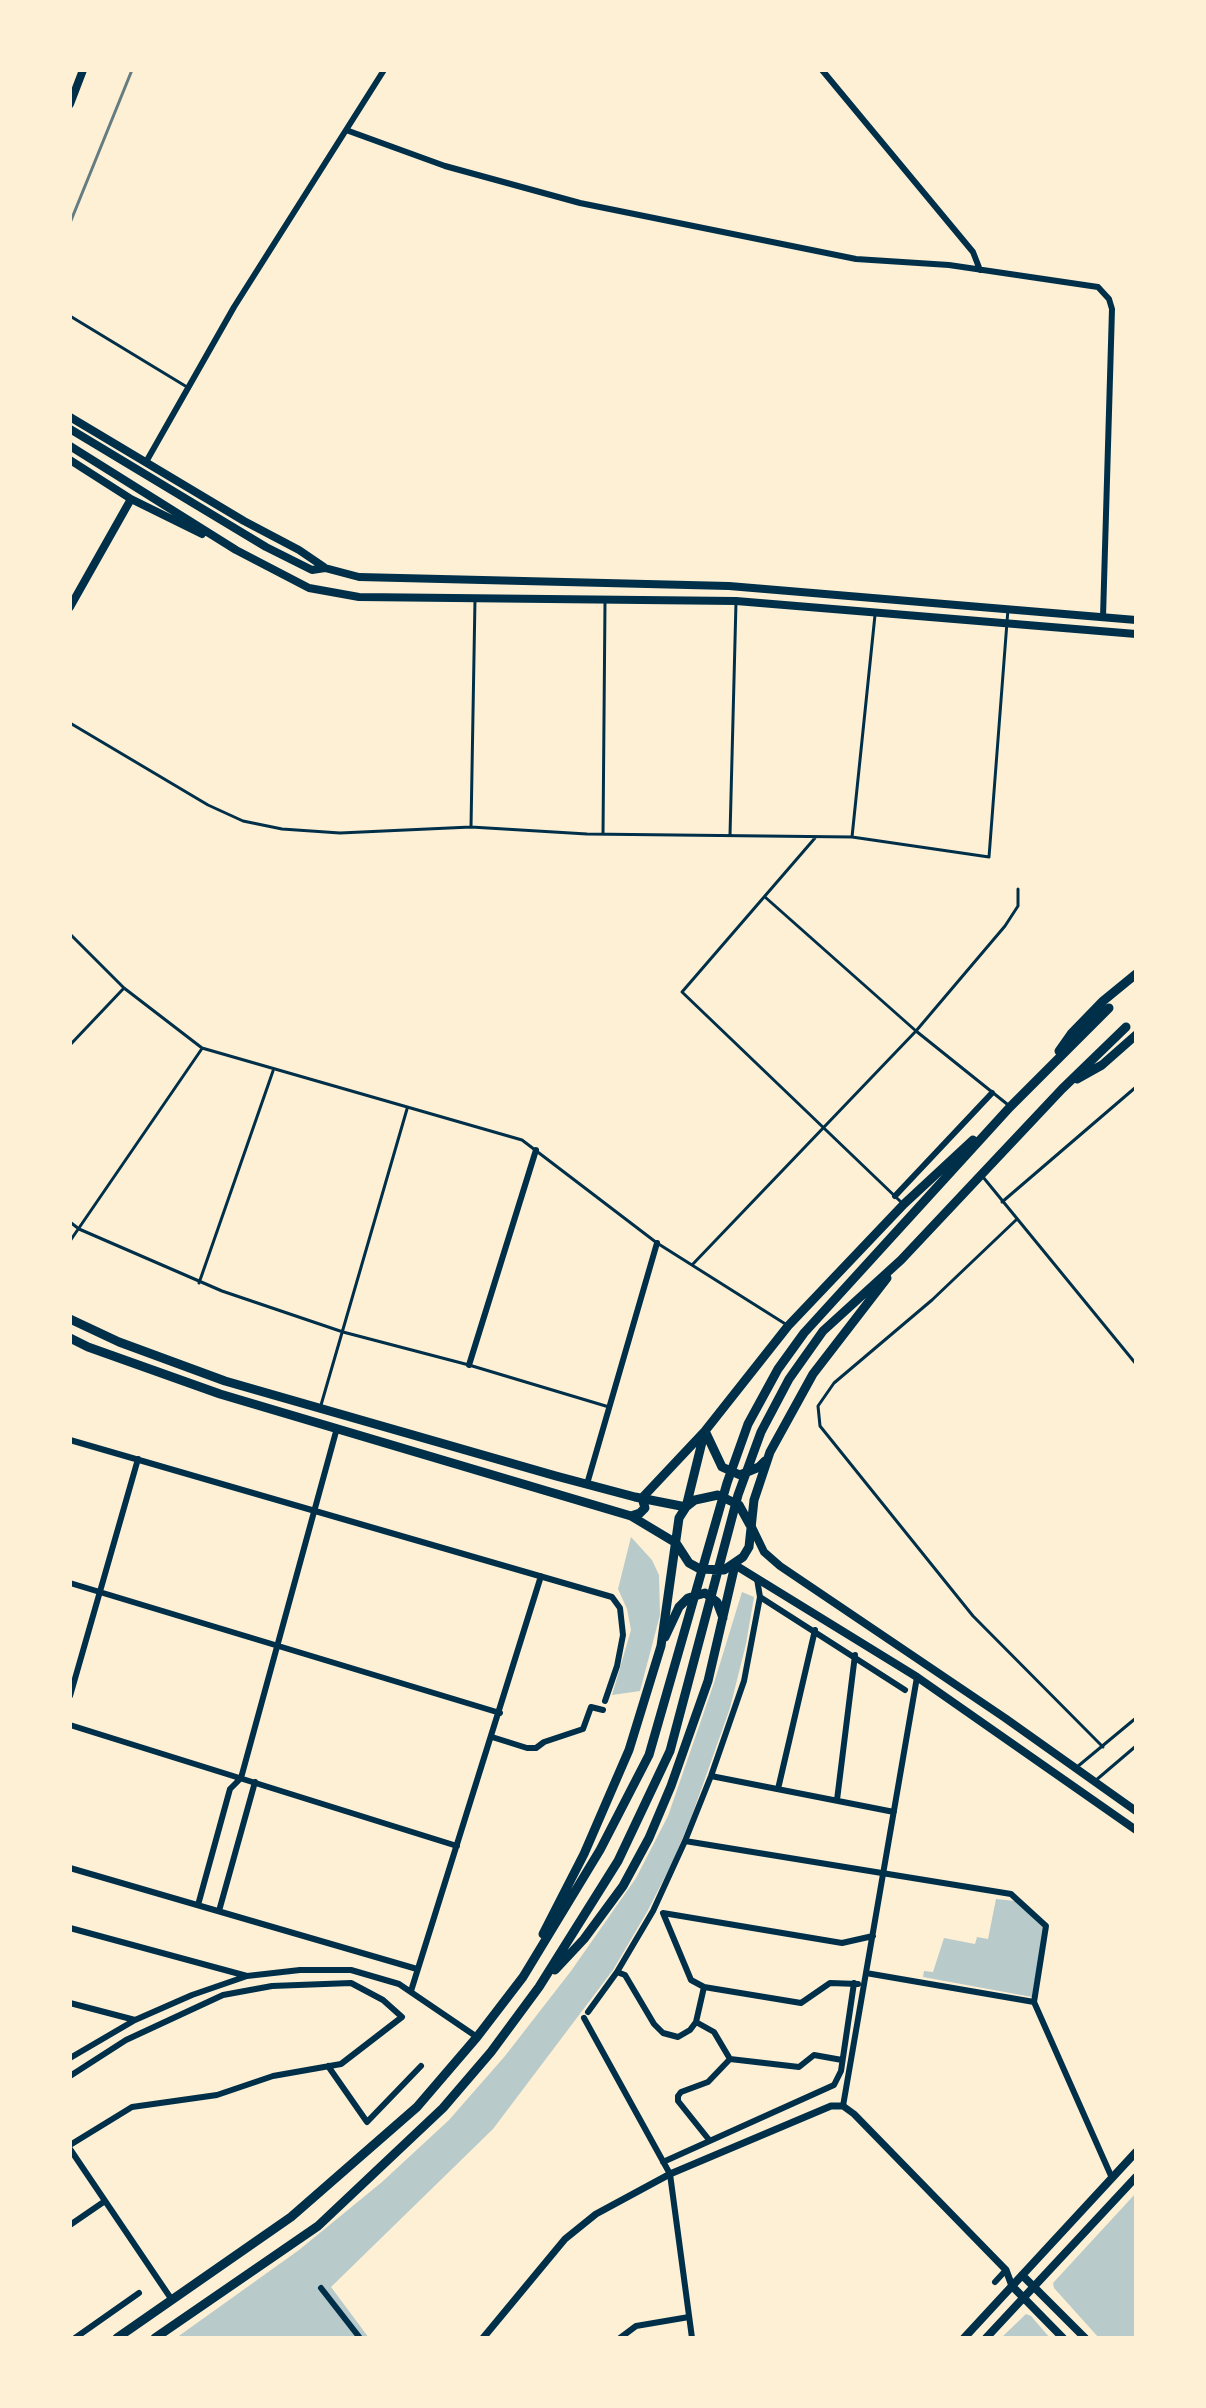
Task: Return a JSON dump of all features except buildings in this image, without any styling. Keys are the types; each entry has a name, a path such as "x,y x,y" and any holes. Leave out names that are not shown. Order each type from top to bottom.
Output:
{"main road":[{"path":"70,104 83,70"},
{"path":"70,417 325,568 359,577 729,586 1136,620"},
{"path":"70,429 266,547 312,570 325,568"},
{"path":"70,446 236,550"},
{"path":"70,460 131,499 309,588 359,597 736,601 1136,634"},
{"path":"70,607 131,499"},
{"path":"1051,1064 1071,1034 1103,1001 1136,974"},
{"path":"117,2338 291,2217 417,2107 523,1977 600,1850 649,1755 748,1424 778,1369 804,1333 1010,1107 1109,1008"},
{"path":"539,1987 584,1939 623,1886 649,1838 708,1681 735,1565 749,1547 754,1500 768,1459 813,1374 901,1260 980,1174 1126,1027"},
{"path":"1067,1084 1102,1065 1136,1035"},
{"path":"642,1498 705,1431 788,1326 904,1204 1010,1107"},
{"path":"155,2338 328,2217 443,2108 491,2052 539,1987 618,1861 670,1751 731,1516 761,1432 789,1379 823,1331 901,1260"},
{"path":"70,1319 119,1342 225,1381 587,1484 686,1507 706,1496 718,1495 739,1505 764,1552 780,1566 1136,1811"},
{"path":"70,1338 220,1394 631,1516 676,1543 689,1563 700,1569 724,1570 735,1565"},
{"path":"705,1431 722,1467 740,1475 759,1467 768,1459"},
{"path":"661,1646 676,1543 675,1530 686,1507 705,1431"},
{"path":"631,1516 645,1508 642,1498"},
{"path":"735,1565 917,1677 1136,1830"},
{"path":"523,1977 584,1854 629,1750 661,1646 679,1607 688,1598 705,1593 717,1602 723,1618"},
{"path":"964,2338 1136,2152"},
{"path":"986,2338 1136,2177"},
{"path":"1022,2275 1085,2338"},
{"path":"1012,2286 1063,2338"}],"street":[{"path":"146,462 234,307 384,70"},
{"path":"822,70 973,252 980,270"},
{"path":"346,130 445,166 563,199 856,259 980,270 1093,285 1105,294 1111,304 1103,617"},
{"path":"895,1196 992,1093"},
{"path":"469,1365 536,1150"},
{"path":"587,1484 657,1243"},
{"path":"198,1905 230,1789 241,1778 337,1428"},
{"path":"70,1440 612,1597 620,1608 623,1635 605,1701"},
{"path":"70,1696 138,1459"},
{"path":"411,1991 541,1576"},
{"path":"692,2338 670,2174 586,2015 617,1972 653,1911 711,1776 744,1681 760,1597 757,1579"},
{"path":"70,1583 500,1713"},
{"path":"760,1597 855,1655 905,1690"},
{"path":"778,1789 815,1630"},
{"path":"837,1800 855,1655"},
{"path":"843,2106 917,1677"},
{"path":"492,1737 536,1748 544,1742 583,1729 591,1707 603,1710"},
{"path":"70,1725 457,1846"},
{"path":"711,1776 894,1812"},
{"path":"219,1911 255,1782"},
{"path":"685,1841 1011,1894 1046,1926 1034,2002 1112,2178"},
{"path":"70,1868 417,1969"},
{"path":"653,1911 842,1943 873,1936"},
{"path":"663,1913 691,1980 704,1987 801,2003 830,1983 864,1985"},
{"path":"70,1928 247,1976"},
{"path":"70,2058 135,2020 192,1995 247,1976 300,1970 351,1970 399,1984 477,2037"},
{"path":"617,1972 625,1975 654,2024 663,2033 678,2037 696,2022 704,1987"},
{"path":"866,1973 1034,2002"},
{"path":"70,2076 126,2040 223,1995 272,1986 351,1983 383,2000 402,2017 341,2064 273,2076 217,2095 132,2107 70,2147 172,2300"},
{"path":"663,2162 829,2089 839,2076 854,1983"},
{"path":"70,2003 135,2020"},
{"path":"696,2022 714,2032 730,2059"},
{"path":"730,2059 799,2067 814,2055 842,2060"},
{"path":"710,2141 678,2101 678,2096 708,2082 730,2059"},
{"path":"328,2066 367,2122 421,2066"},
{"path":"483,2338 574,2230 608,2207 670,2174 825,2108 843,2106 1006,2270 1012,2286"},
{"path":"70,2225 105,2201"},
{"path":"1006,2270 1022,2275"},
{"path":"995,2282 1006,2270"},
{"path":"321,2288 360,2338"},
{"path":"75,2338 139,2293"},
{"path":"620,2338 636,2326 689,2317"}],"lane":[{"path":"70,316 187,387"},
{"path":"471,827 475,598"},
{"path":"603,834 605,600"},
{"path":"730,835 736,601"},
{"path":"70,723 208,805 243,821 282,829 340,833 471,827 603,834 852,837 989,857 1008,609"},
{"path":"852,837 876,612"},
{"path":"815,838 682,992 904,1204"},
{"path":"692,1265 916,1031 1005,926 1018,906 1018,889"},
{"path":"765,897 916,1031 1010,1107"},
{"path":"70,934 124,988 202,1048 522,1140 657,1243 788,1326"},
{"path":"70,1045 124,988"},
{"path":"70,1241 202,1048"},
{"path":"199,1283 274,1069"},
{"path":"1002,1202 1136,1087"},
{"path":"320,1409 407,1107"},
{"path":"980,1174 1136,1364"},
{"path":"1016,1220 932,1300 834,1383 818,1406 820,1426 973,1616 1103,1747"},
{"path":"70,1222 79,1229 199,1283 343,1332 469,1365 609,1407"},
{"path":"1076,1768 1136,1718"},
{"path":"1095,1781 1136,1746"}],"shaded area":[{"path":"631,1537 652,1560 659,1575 660,1615 640,1691 612,1695 631,1630 627,1609 618,1589"},
{"path":"742,1592 754,1597 730,1708 672,1863 613,1970 493,2129 331,2287 369,2338 176,2338 299,2250 382,2182 449,2120 505,2056 571,1971 636,1878 668,1816"},
{"path":"996,1899 1015,1901 1044,1928 1032,1997 923,1977 924,1971 933,1972 944,1938 975,1944 977,1937 988,1939"},
{"path":"1136,2193 1136,2338 1099,2338 1054,2288 1053,2283"},
{"path":"1026,2314 1050,2338 1001,2338"}],"railway":[{"path":"70,223 132,70"}]}
